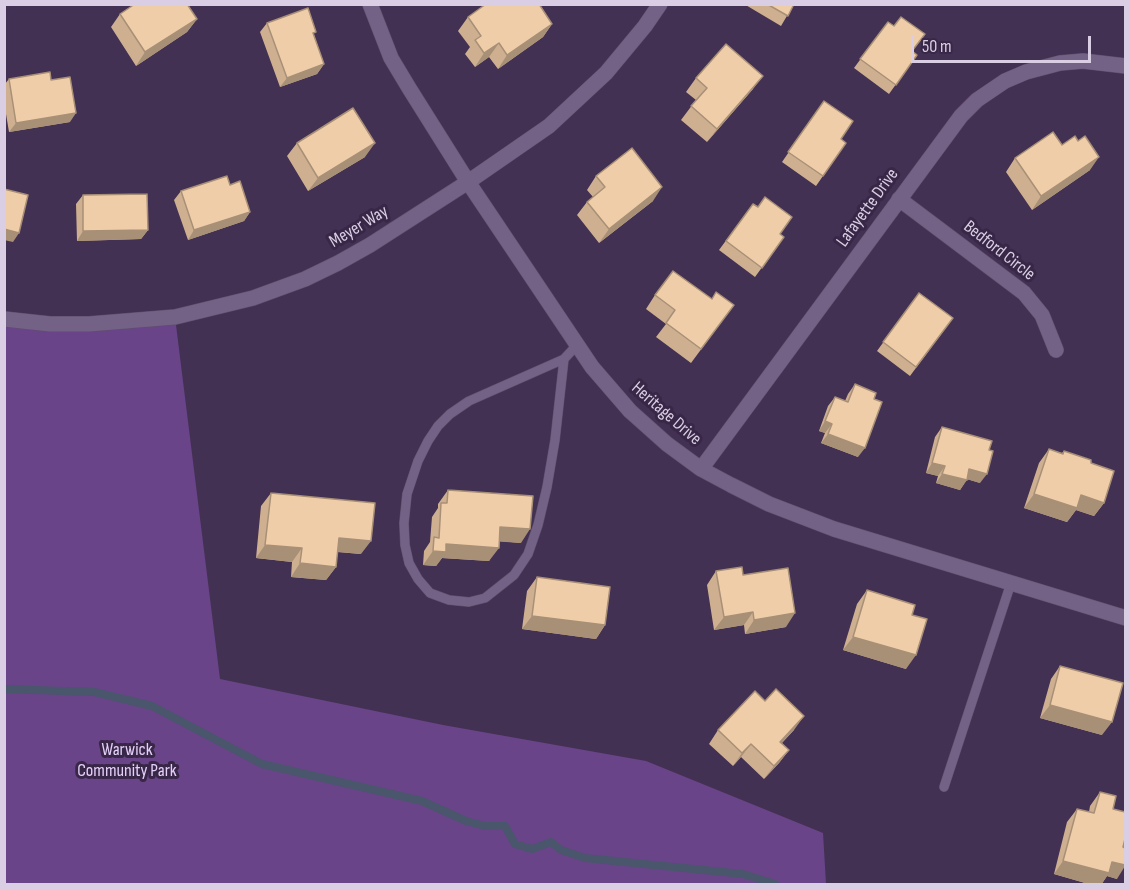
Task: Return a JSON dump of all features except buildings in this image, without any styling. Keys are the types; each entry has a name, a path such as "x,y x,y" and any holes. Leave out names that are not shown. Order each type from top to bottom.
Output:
{"street":[{"name":"Heritage Drive","path":"370,4 391,58 468,182 592,367 630,411 667,444 701,469 769,504 834,529 1125,618"},
{"name":"Meyer Way","path":"4,319 50,324 127,322 175,317 253,298 305,279 370,245 526,144 577,102 606,73 660,4"},
{"name":"Lafayette Drive","path":"701,469 961,116 977,100 1005,81 1026,72 1060,63 1083,61 1125,66"},
{"name":"Bedford Circle","path":"899,199 1024,293 1042,315 1056,350"}],"lane":[{"path":"564,359 547,487 528,554 514,575 485,597 469,602 449,600 430,593 418,579 409,563 405,545 407,494 418,461 428,441 450,414 469,401 564,359 578,345"},
{"path":"944,787 1011,583"}],"green space":[{"name":"Warwick Community Park","path":"175,317 220,679 443,725 646,761 823,833 826,884 5,884 5,318"}],"waterway":[{"path":"4,689 94,692 152,706 262,764 422,801 466,821 485,826 505,826 515,844 532,849 551,842 561,850 585,858 743,874 775,884"}]}
